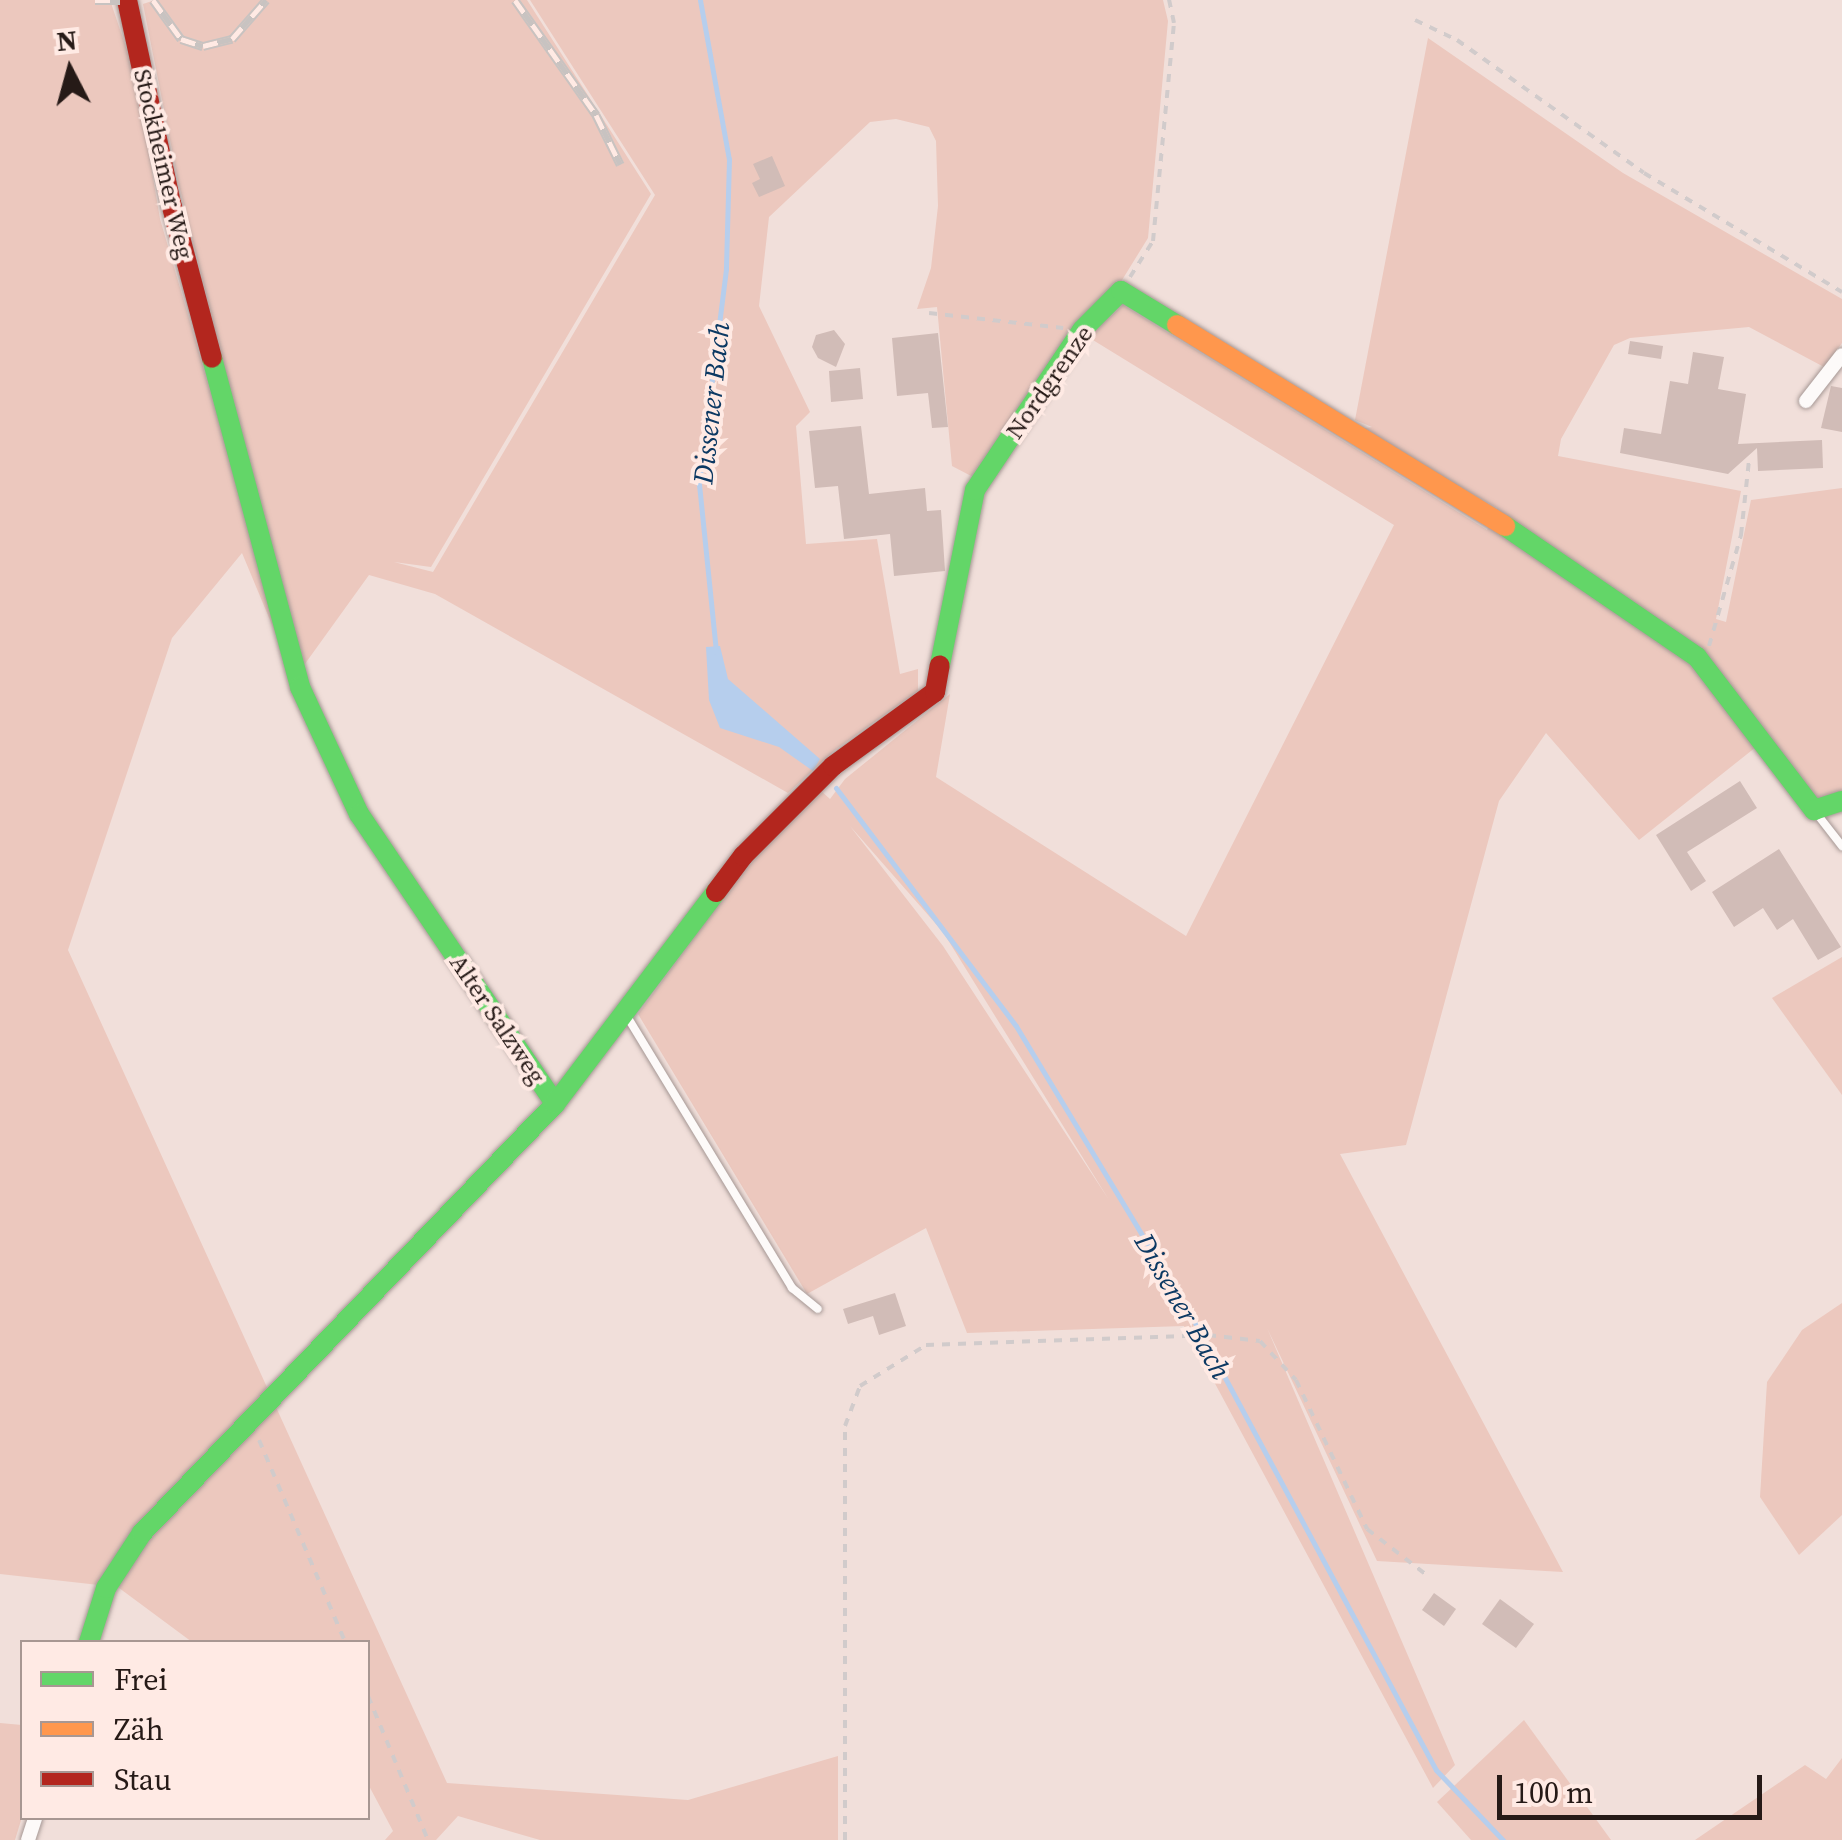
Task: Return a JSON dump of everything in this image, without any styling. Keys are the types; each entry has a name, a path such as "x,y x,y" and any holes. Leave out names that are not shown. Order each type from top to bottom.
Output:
{"street":[{"name":"Stockheimer Weg","path":"126,0 171,203 207,326"},
{"name":"Nordgrenze","path":"555,1104 744,856 833,766 934,692 975,490 1082,330 1121,291"},
{"path":"1121,291 1462,497 1702,664 1814,810 1842,801"},
{"name":"Alter Salzweg","path":"90,1640 106,1588 142,1534 555,1104 359,814 300,687 246,498 207,326"},
{"path":"1806,401 1842,356"}],"lane":[{"path":"1814,810 1842,846"},
{"path":"625,1013 792,1288 818,1309"}],"path":[{"path":"1121,291 1153,241 1174,22 1169,0"},
{"path":"1415,20 1457,40 1644,173 1842,292"},
{"path":"929,314 1082,330"},
{"path":"1702,664 1741,534 1749,460"},
{"path":"846,1840 845,1426 860,1386 926,1346 1208,1335 1260,1341 1296,1380 1367,1530 1429,1578"},
{"path":"252,1423 344,1640"},
{"path":"370,1701 428,1840"}],"shaded area":[{"path":"0,0 110,0 136,77 160,219 239,490 218,342 179,185 143,4 155,0 527,0 651,194 431,567 394,562 433,572 655,195 530,0 1163,0 1168,21 1148,238 1119,285 975,478 952,466 937,307 917,309 931,268 938,206 936,141 929,127 896,119 870,122 769,217 759,306 810,412 796,426 806,544 877,539 900,674 918,669 918,691 836,749 788,793 435,594 369,575 302,668 280,644 242,553 172,638 68,950 447,1783 688,1800 838,1756 838,1840 540,1840 458,1816 436,1840 385,1840 393,1831 370,1788 370,1640 189,1640 111,1582 99,1585 0,1574"},
{"path":"1428,38 1623,173 1842,299 1842,343 1824,367 1749,327 1630,338 1614,345 1561,439 1558,456 1741,491 1716,619 1726,622 1751,500 1842,488 1842,798 1830,803 1806,793 1756,747 1639,840 1546,733 1499,801 1406,1145 1340,1154 1563,1572 1377,1561 1267,1328 1455,1765 1433,1788 1184,1326 967,1333 926,1228 807,1294 638,1014 745,868 820,790 830,799 845,779 950,694 936,777 1186,936 1394,525 1088,337 1123,305 1487,530 1497,508 1359,429 1372,427 1355,420","holes":["850,826 943,932 1109,1200 943,946"]},
{"path":"1842,957 1842,1095 1772,998"},
{"path":"1842,1303 1842,1515 1799,1555 1760,1497 1767,1382 1802,1330"},
{"path":"1524,1720 1611,1840 1471,1840 1437,1802"},
{"path":"0,1723 20,1725 21,1820 15,1840 0,1840"},
{"path":"1842,1758 1842,1840 1695,1840 1805,1765 1826,1779"}],"water":[{"path":"720,646 728,679 820,759 813,771 779,747 720,728 709,700 706,647"}],"building":[{"path":"772,156 785,186 759,197 752,183 760,179 753,164"},
{"path":"834,330 845,344 836,367 818,358 812,347 816,335"},
{"path":"938,333 948,427 932,428 928,393 897,396 892,338"},
{"path":"1630,341 1663,346 1661,359 1628,354"},
{"path":"1693,352 1724,357 1718,389 1746,394 1738,444 1822,440 1823,468 1758,471 1757,448 1728,474 1620,453 1624,428 1661,434 1670,381 1688,384"},
{"path":"860,368 863,399 831,402 829,371"},
{"path":"1831,386 1842,388 1842,432 1821,428"},
{"path":"861,426 869,494 925,488 927,511 941,510 945,571 894,576 890,534 844,539 838,486 815,488 809,431"},
{"path":"1740,781 1757,808 1687,852 1706,881 1691,891 1656,835"},
{"path":"1779,849 1841,947 1818,960 1793,919 1777,930 1763,908 1734,927 1712,892"},
{"path":"895,1293 906,1326 879,1335 873,1316 848,1324 843,1309"},
{"path":"1434,1593 1456,1609 1444,1626 1422,1610"},
{"path":"1500,1599 1534,1624 1516,1648 1482,1624"}],"waterway":[{"name":"Dissener Bach","path":"700,0 729,159 726,269 699,484 716,652"},
{"name":"Dissener Bach","path":"836,788 1016,1026 1196,1324 1436,1770 1503,1840"}],"railway":[{"path":"95,0 120,0"},
{"path":"153,0 181,39 203,46 232,39 266,0"},
{"path":"515,0 596,115 620,164"}],"traffic: fast":[{"path":"940,665 975,490 1082,330 1121,291 1177,325"},
{"path":"212,358 300,687 359,814 555,1104"},
{"path":"1505,526 1697,657 1814,810 1842,801"},
{"path":"90,1640 106,1588 142,1533 555,1104 716,892"}],"traffic: slow":[{"path":"1177,325 1505,526"}],"traffic: jam":[{"path":"127,0 171,203 212,358"},
{"path":"716,892 743,856 833,766 935,692 940,665"}]}
